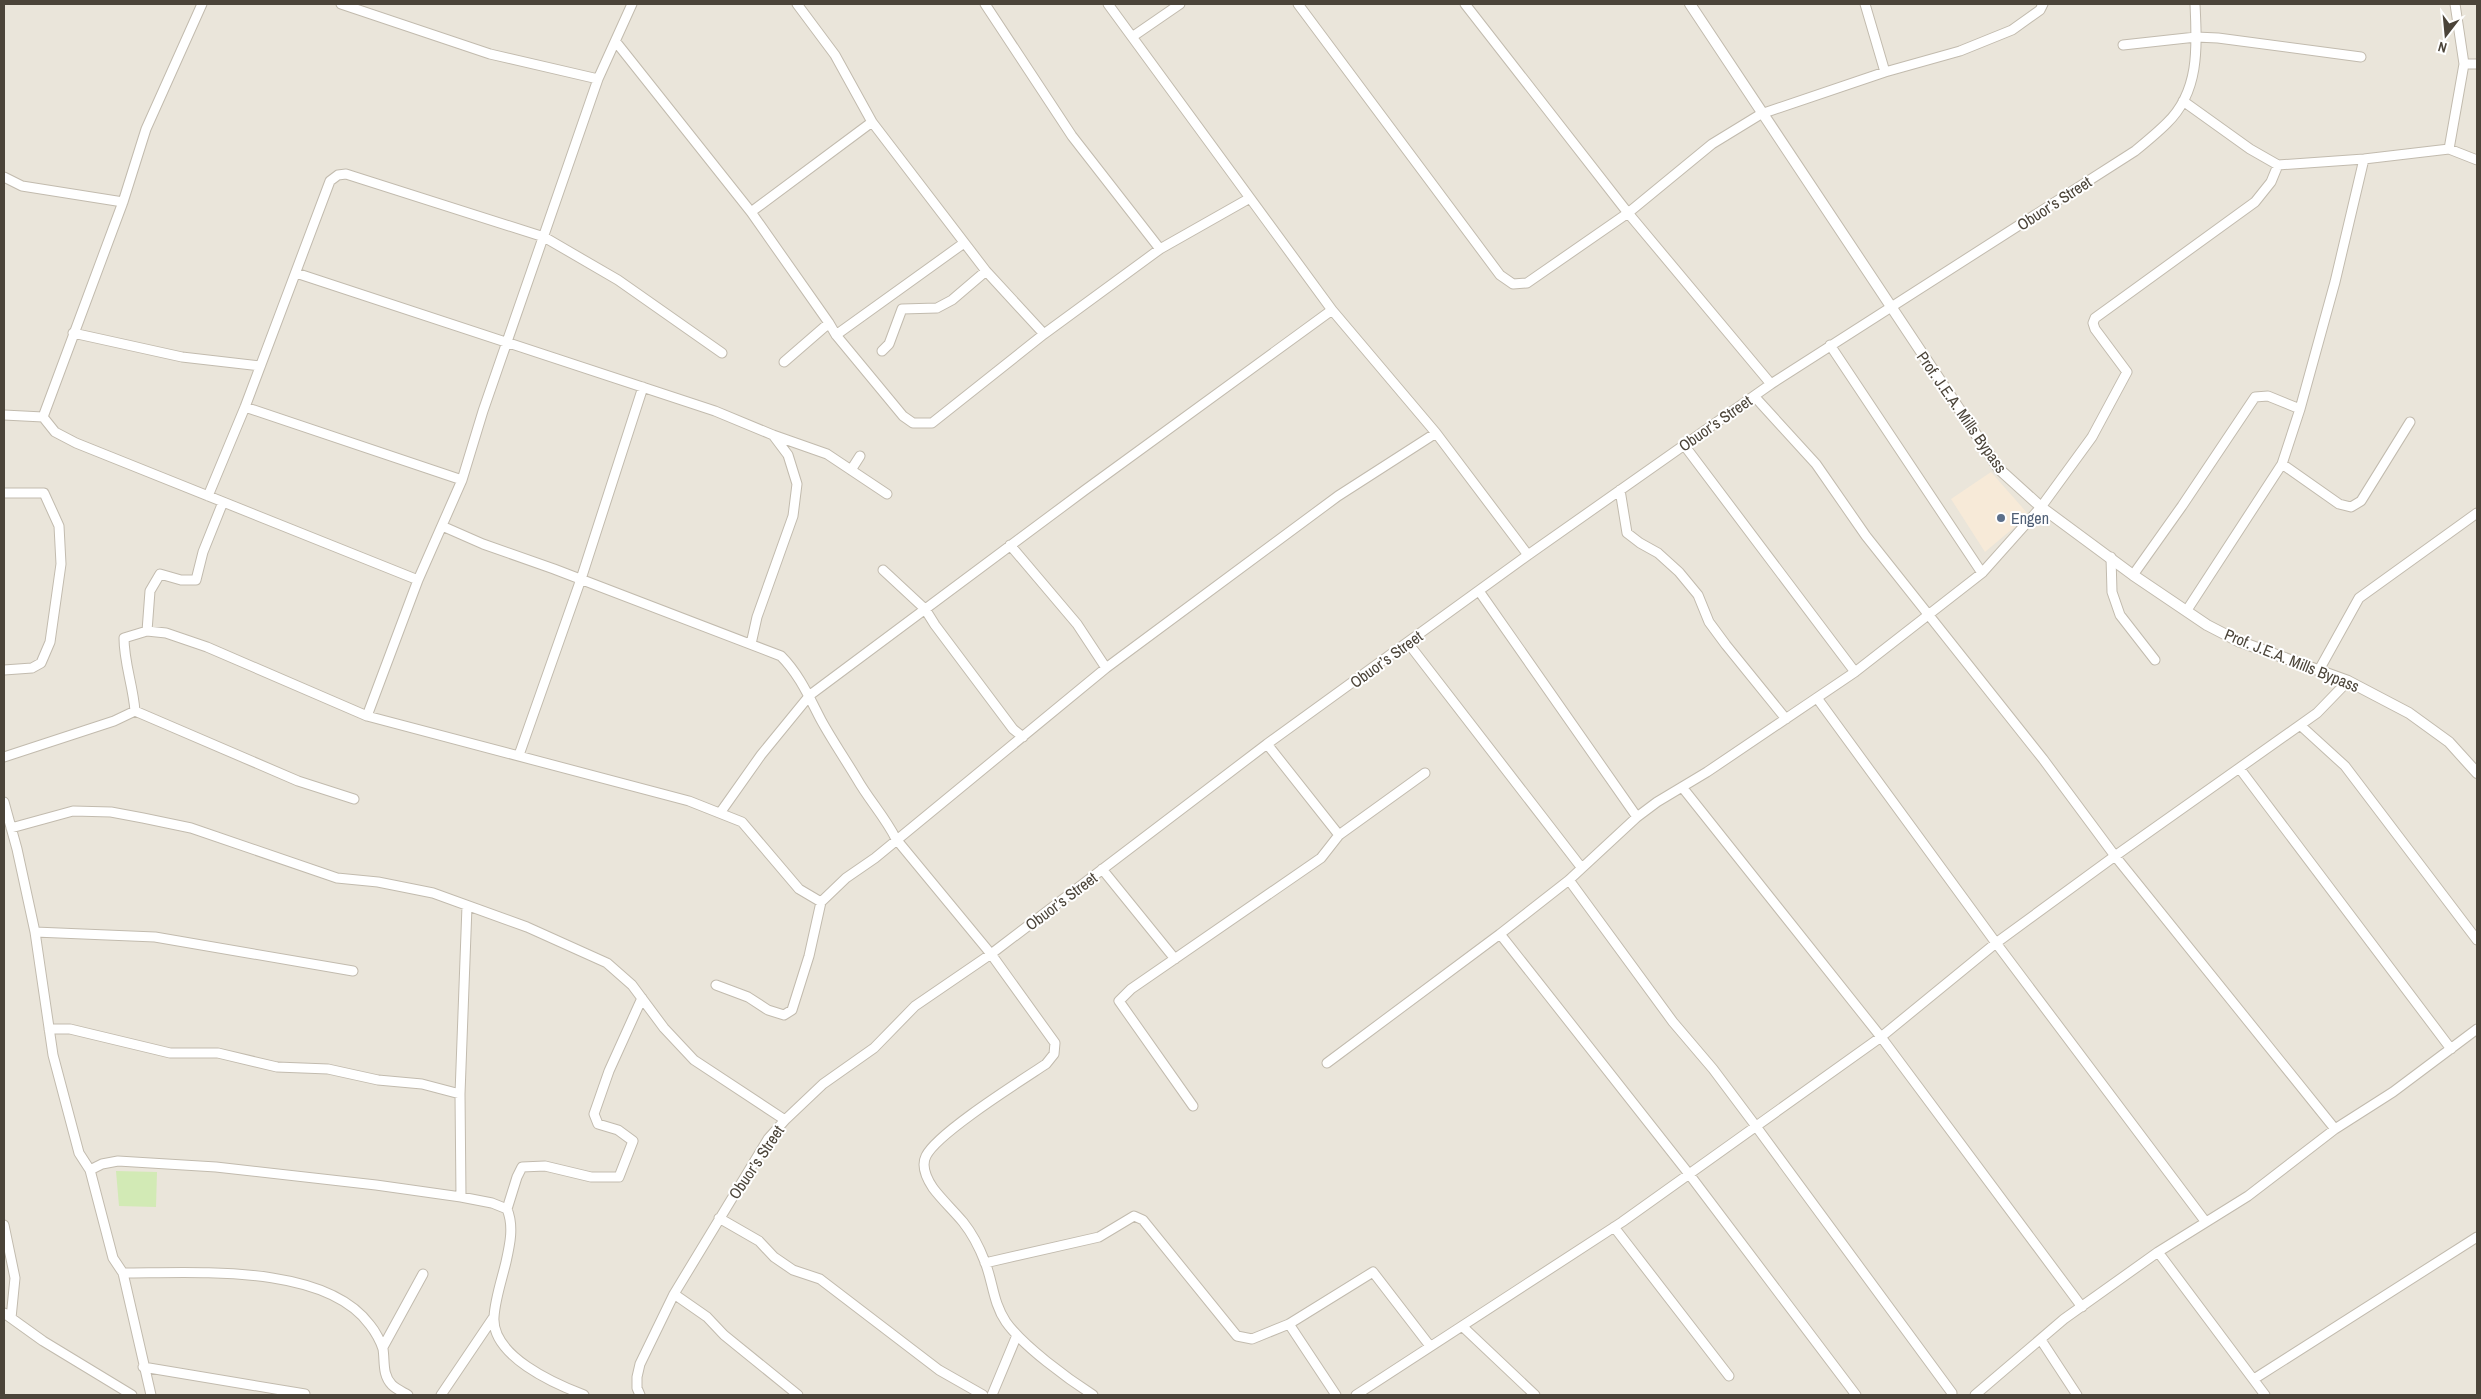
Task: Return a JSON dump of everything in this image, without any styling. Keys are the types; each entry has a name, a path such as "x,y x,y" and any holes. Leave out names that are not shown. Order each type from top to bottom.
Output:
{"street":[{"path":"43,417 123,202 149,121 202,4"},
{"path":"341,4 490,54 598,79"},
{"path":"367,716 418,580 462,480 483,411 598,79 632,4"},
{"path":"797,4 835,55 872,122 986,271 1044,334"},
{"path":"985,4 1072,136 1160,249"},
{"path":"1108,4 1332,310 1436,433 1528,555"},
{"path":"1132,37 1180,4"},
{"path":"1298,4 1500,275 1513,284 1527,283 1628,213 1712,144 1762,114 1886,72 1960,51 2012,30 2040,10 2043,4"},
{"path":"1465,4 1628,213 1770,384"},
{"name":"Prof. J.E.A. Mills Bypass","path":"1690,4 1999,470 2041,507 2133,575 2208,625 2238,642 2348,681 2409,713 2449,742 2477,774"},
{"path":"1865,4 1886,72"},
{"name":"Obuor’s Street","path":"640,1395 637,1388 637,1377 640,1364 674,1294 768,1139 823,1084 874,1048 915,1006 991,954 1267,744 1528,555 1770,384 2135,151 2169,122 2190,88 2194,74 2196,37 2194,4"},
{"path":"2449,149 2464,64 2455,4"},
{"path":"2123,45 2196,37 2218,38 2360,57"},
{"path":"616,42 751,212 829,323 836,336 903,416 913,423 932,423 1044,334 1160,249 1250,198"},
{"path":"2464,64 2477,64"},
{"path":"2183,101 2250,150 2278,165 2364,160 2449,149 2477,160"},
{"path":"751,212 872,122"},
{"path":"2187,610 2282,464 2300,409 2335,282 2364,160"},
{"path":"1327,1063 1569,880 1637,817 1855,672 1982,573 2041,507 2092,437 2127,372 2095,329 2093,323 2095,318 2255,202 2271,182 2278,165"},
{"path":"208,496 245,407 330,181 338,175 346,174 544,238 618,280 722,353"},
{"path":"4,177 22,186 123,202"},
{"path":"836,336 964,243"},
{"path":"882,352 889,344 902,309 937,308 952,300 986,271"},
{"path":"296,274 715,411 773,435 827,454 887,494"},
{"path":"720,813 761,755 810,695 1010,545 1332,310"},
{"path":"784,362 829,323"},
{"path":"73,333 182,357 260,366"},
{"path":"1830,345 1982,573"},
{"path":"519,755 581,579 643,387"},
{"path":"1754,396 1816,464 1866,536 2042,759 2114,856 2335,1129"},
{"path":"2133,575 2255,397 2268,396 2300,409"},
{"path":"245,407 462,480"},
{"path":"4,414 43,417 55,432 76,442 418,580"},
{"path":"2282,464 2339,504 2351,507 2361,501 2410,422"},
{"path":"716,985 748,997 768,1010 784,1015 792,1010 809,956 821,902 846,878 875,858 1106,668 1338,496 1436,433"},
{"path":"751,644 757,617 793,516 797,484 788,455 773,435"},
{"path":"1684,445 1855,672"},
{"path":"850,470 860,456"},
{"path":"1620,490 1627,533 1658,553 1680,572 1698,595 1709,622 1786,719"},
{"path":"4,493 44,493 58,526 61,564 50,642 41,663 32,668 4,670"},
{"path":"147,631 150,590 160,574 181,580 196,580 204,552 223,502"},
{"path":"2319,670 2359,598 2477,513"},
{"path":"442,526 483,544 581,579 781,656 810,695 820,718 861,786 887,821 896,839 991,954 1055,1043 1054,1054 1046,1064 969,1117 938,1142 926,1156 924,1167 928,1180 941,1199 964,1224 985,1263 994,1298 1006,1321 1017,1335 1093,1395"},
{"path":"1010,545 1077,624 1106,668"},
{"path":"2111,557 2112,592 2120,615 2155,660"},
{"path":"883,570 926,609 935,626 1013,729 1023,737"},
{"path":"1479,591 1637,817"},
{"path":"135,710 133,684 124,654 124,638 147,631 166,633 207,647 367,716 689,801 742,822 799,889 821,902"},
{"path":"1408,643 1581,867"},
{"path":"1356,1395 1614,1227 1881,1036 1996,943 2114,856 2317,713 2348,681"},
{"path":"1817,698 1996,943 2205,1221"},
{"path":"4,757 114,721 135,710"},
{"path":"135,710 298,781 354,799"},
{"path":"2300,725 2346,766 2477,940"},
{"path":"1267,744 1339,835"},
{"path":"2240,769 2451,1049"},
{"path":"1193,1106 1119,1001 1130,989 1322,858 1339,835 1425,773"},
{"path":"1682,787 1881,1036 2082,1307"},
{"path":"4,802 35,932 53,1056 80,1153 90,1170 113,1258 122,1273 151,1395"},
{"path":"11,828 73,811 111,812 191,828 337,878 378,882 433,893 527,927 607,963 632,985 664,1028 694,1060 785,1120"},
{"path":"1102,869 1175,960"},
{"path":"1569,880 1673,1022 1713,1069 1755,1125 1952,1393"},
{"path":"461,1196 460,1094 466,906"},
{"path":"35,932 155,937 353,971"},
{"path":"1500,934 1689,1174 1856,1395"},
{"path":"584,1395 540,1377 522,1364 505,1346 496,1332 494,1318 510,1244 510,1216 507,1209 522,1167 545,1166 591,1177 619,1177 634,1141 618,1130 598,1124 594,1114 609,1071 642,998"},
{"path":"49,1029 70,1029 170,1053 218,1053 277,1067 328,1069 378,1080 422,1084 460,1094"},
{"path":"1975,1395 2082,1307 2158,1252 2248,1196 2335,1129 2393,1092 2477,1029"},
{"path":"90,1170 102,1164 118,1161 171,1164 376,1184 461,1196 492,1203 507,1209"},
{"path":"985,1263 1098,1238 1134,1216 1143,1220 1237,1336 1252,1339 1290,1324 1373,1272 1430,1346"},
{"path":"719,1218 759,1241 774,1257 793,1270 820,1279 939,1370 983,1395"},
{"path":"4,1225 15,1278 8,1316 43,1341 132,1395"},
{"path":"1614,1227 1729,1376"},
{"path":"2254,1379 2477,1237"},
{"path":"2158,1252 2265,1395"},
{"path":"122,1273 202,1274 288,1280 320,1288 352,1306 370,1325 383,1347 385,1372 391,1384 408,1395"},
{"path":"383,1347 423,1274"},
{"path":"674,1294 707,1317 724,1335 798,1395"},
{"path":"441,1395 494,1318"},
{"path":"1290,1324 1336,1395"},
{"path":"1462,1326 1535,1395"},
{"path":"992,1395 1017,1335"},
{"path":"2041,1340 2077,1395"},
{"path":"143,1367 305,1394"}],"shaded area":[{"path":"4,4 2477,4 2477,1395 4,1395"},
{"path":"1991,472 2029,515 1985,552 1951,499"}],"green space":[{"path":"116,1171 157,1172 156,1207 119,1206"}],"place":[{"name":"Engen","path":"2001,518"}]}
